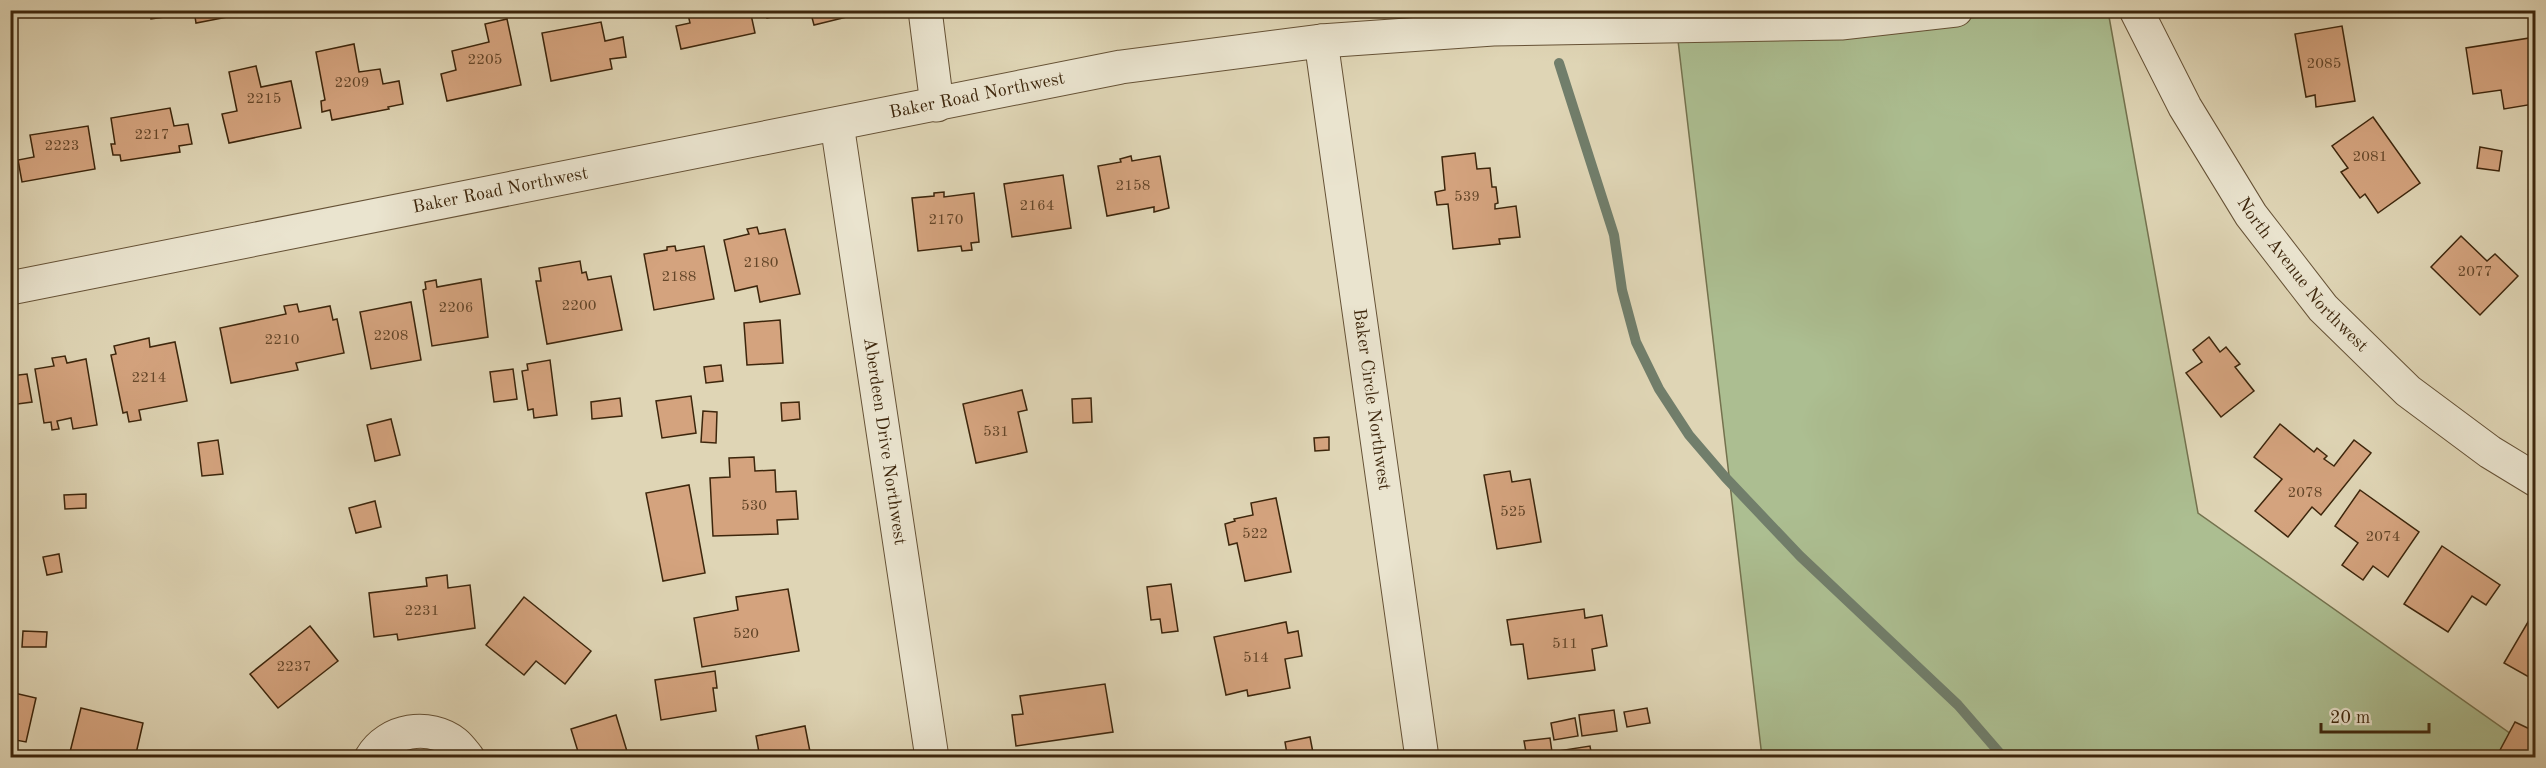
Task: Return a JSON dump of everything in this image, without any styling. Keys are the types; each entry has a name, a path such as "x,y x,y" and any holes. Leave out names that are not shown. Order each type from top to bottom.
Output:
{"street":[{"path":"925,10 937,105"},
{"name":"Baker Road Northwest","path":"10,288 1121,67 1321,41 1493,29 1840,23 1956,10"},
{"name":"North Avenue Northwest","path":"2136,10 2185,107 2251,216 2323,308 2408,391 2490,452 2535,480"},
{"name":"Baker Circle Northwest","path":"1321,41 1422,758"},
{"name":"Aberdeen Drive Northwest","path":"837,124 932,758"},
{"path":"371,758 387,740 404,733 422,731 440,734 456,744 468,758"}],"green space":[{"path":"2108,11 2198,513 2535,751 2535,757 1762,757 1677,32"}],"building":[{"path":"150,10 193,10 193,13 151,19"},
{"path":"194,10 232,10 233,16 196,23"},
{"path":"687,10 750,10 755,33 681,49 676,26 690,23"},
{"path":"765,10 800,10 767,18"},
{"path":"810,10 850,10 851,16 814,25"},
{"path":"507,19 521,85 447,101 441,74 456,70 452,51 489,42 485,24"},
{"path":"601,22 605,41 623,37 626,57 610,59 612,69 551,81 542,33"},
{"path":"2342,26 2355,101 2316,107 2315,95 2306,97 2295,34"},
{"path":"2536,37 2536,71 2529,72 2534,104 2504,109 2501,90 2473,94 2466,48"},
{"path":"354,44 359,72 380,69 383,84 399,81 403,104 332,120 330,110 322,112 321,101 325,100 316,52"},
{"path":"256,66 261,87 291,81 301,128 229,143 222,114 237,111 229,72"},
{"path":"170,108 174,126 188,124 192,144 179,146 180,152 121,161 120,155 113,155 111,144 115,144 111,118"},
{"path":"2373,117 2420,183 2378,213 2365,194 2360,198 2341,172 2348,168 2332,146"},
{"path":"88,126 95,169 22,182 18,160 34,157 30,135"},
{"path":"2480,147 2502,151 2499,171 2477,168"},
{"path":"1475,153 1477,169 1490,168 1492,187 1496,187 1498,203 1495,204 1495,209 1516,206 1520,237 1499,239 1500,244 1453,249 1448,204 1437,205 1435,192 1445,190 1442,157"},
{"path":"1131,156 1132,161 1160,156 1169,208 1154,212 1154,207 1107,216 1098,166 1121,162 1120,159"},
{"path":"1063,175 1071,228 1012,237 1004,184"},
{"path":"944,192 944,197 974,193 979,242 971,243 972,250 962,251 961,246 918,251 912,198 934,196 934,193"},
{"path":"757,227 759,234 785,229 800,294 760,302 757,286 735,291 724,240 749,234 747,229"},
{"path":"2461,236 2487,261 2495,254 2518,276 2480,315 2431,267"},
{"path":"675,246 676,251 704,246 714,299 654,310 644,254 667,250 667,247"},
{"path":"580,261 582,273 586,272 588,280 611,276 622,330 547,344 536,281 541,281 539,268"},
{"path":"481,279 488,337 432,346 423,290 426,289 425,282 436,280 437,287"},
{"path":"411,302 421,360 371,369 360,312"},
{"path":"297,304 299,312 330,306 333,320 337,319 344,353 296,363 298,370 231,383 220,328 286,314 284,306"},
{"path":"780,320 783,363 747,365 744,323"},
{"path":"2209,337 2220,352 2226,347 2240,364 2235,367 2254,391 2221,417 2186,373 2202,362 2193,350"},
{"path":"149,338 150,347 175,342 187,401 139,410 141,420 129,422 127,412 123,413 111,355 116,354 114,346"},
{"path":"65,356 67,363 86,359 97,425 73,429 71,418 57,421 59,429 52,430 51,422 44,423 35,369 54,366 52,358"},
{"path":"550,360 557,415 534,418 533,409 528,410 522,371 528,370 527,364"},
{"path":"721,365 723,381 706,383 704,367"},
{"path":"513,369 517,399 494,402 490,372"},
{"path":"27,374 32,402 10,405 10,376"},
{"path":"1022,390 1027,410 1018,412 1027,452 976,463 963,404"},
{"path":"691,396 696,433 662,438 656,401"},
{"path":"620,398 622,416 592,419 591,402"},
{"path":"1091,398 1092,422 1073,423 1072,399"},
{"path":"799,402 800,419 782,421 781,403"},
{"path":"703,411 717,412 716,443 701,442"},
{"path":"391,419 400,455 375,461 367,425"},
{"path":"2280,424 2314,452 2317,448 2327,456 2324,459 2334,466 2354,440 2371,453 2321,515 2312,507 2288,537 2255,511 2282,479 2254,457"},
{"path":"1329,437 1329,450 1315,451 1314,438"},
{"path":"218,440 223,474 202,476 198,443"},
{"path":"754,457 755,471 775,470 776,492 796,491 798,519 777,520 778,534 713,536 710,478 730,477 729,458"},
{"path":"1510,471 1512,482 1530,479 1541,542 1497,549 1484,475"},
{"path":"689,485 705,573 663,581 646,493"},
{"path":"2360,490 2419,532 2388,577 2373,566 2363,580 2342,565 2358,543 2335,526"},
{"path":"86,494 86,508 65,509 64,495"},
{"path":"1276,498 1291,572 1245,581 1237,543 1229,545 1225,524 1235,521 1234,519 1253,515 1251,503"},
{"path":"375,501 381,527 356,533 349,508"},
{"path":"2442,546 2500,585 2486,605 2472,596 2448,632 2404,604"},
{"path":"59,554 62,572 47,575 43,557"},
{"path":"447,575 448,588 470,585 475,628 398,640 397,634 374,637 369,593 427,586 426,578"},
{"path":"1171,584 1178,631 1162,633 1160,619 1151,620 1147,587"},
{"path":"788,589 799,651 702,667 694,618 738,610 736,597"},
{"path":"524,597 591,651 565,684 536,661 524,675 486,645"},
{"path":"1584,609 1585,618 1602,615 1607,646 1592,649 1595,670 1528,679 1523,644 1511,645 1507,620"},
{"path":"2536,610 2536,681 2504,663"},
{"path":"1286,622 1288,633 1298,631 1302,656 1285,659 1290,688 1248,696 1247,690 1226,695 1214,637"},
{"path":"310,626 338,661 278,708 250,674"},
{"path":"23,631 47,632 46,647 22,647"},
{"path":"715,671 717,688 713,688 716,711 661,720 655,680"},
{"path":"1105,684 1113,732 1016,746 1012,715 1023,714 1020,696"},
{"path":"10,692 36,698 26,742 10,739"},
{"path":"81,708 143,723 135,758 90,758 70,752"},
{"path":"1647,708 1650,723 1627,727 1624,712"},
{"path":"1614,710 1617,731 1582,736 1579,715"},
{"path":"616,715 629,758 580,758 571,729"},
{"path":"1575,718 1578,736 1554,740 1551,723"},
{"path":"2515,722 2536,732 2536,758 2510,758 2499,752"},
{"path":"805,726 811,757 824,755 824,758 760,758 756,736"},
{"path":"1310,737 1314,758 1268,758 1287,754 1285,742"},
{"path":"1550,738 1552,752 1590,746 1592,758 1527,758 1524,741"},
{"path":"182,754 260,757 260,758 182,758"}],"waterway":[{"path":"1559,63 1614,235 1622,290 1636,342 1659,389 1689,435 1725,477 1800,556 1958,705 2004,758"}]}
